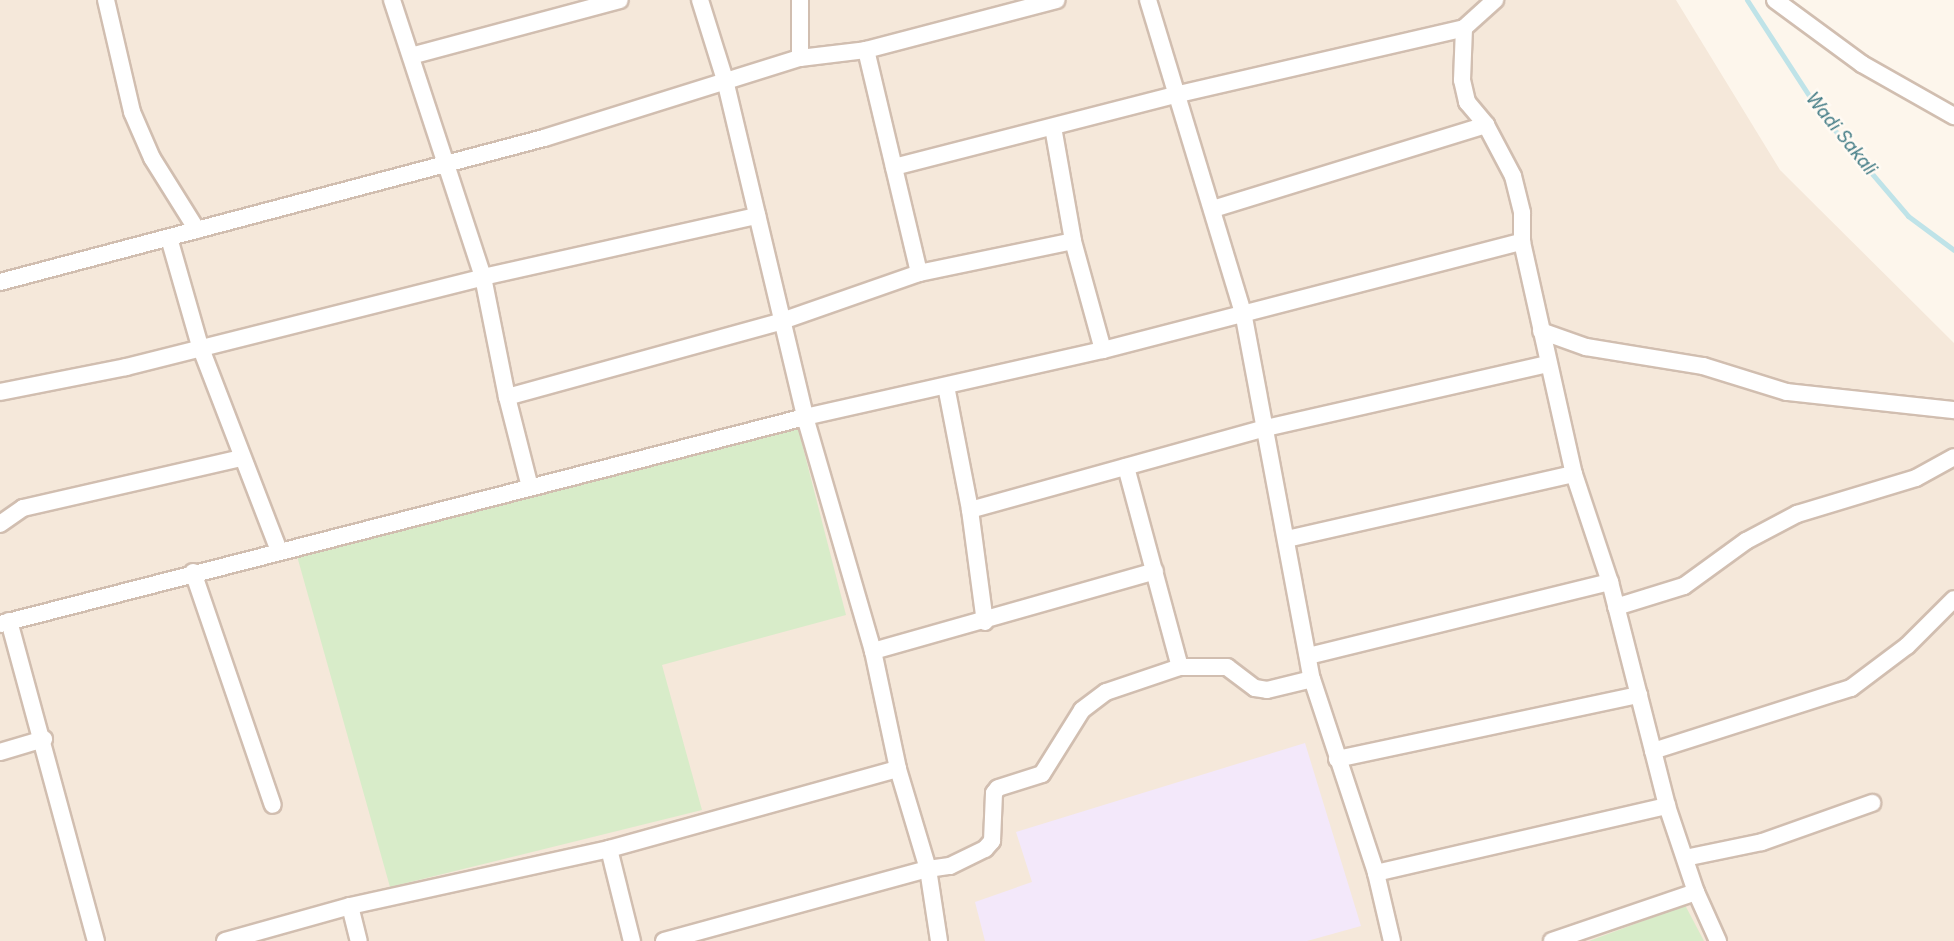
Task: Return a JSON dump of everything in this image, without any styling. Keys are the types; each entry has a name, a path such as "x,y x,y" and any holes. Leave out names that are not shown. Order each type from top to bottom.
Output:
{"street":[{"path":"106,0 132,112 152,158 197,230"},
{"path":"392,0 483,277 507,398 530,487"},
{"path":"411,56 620,0"},
{"path":"700,0 725,80 805,417 873,651 898,769 928,869 939,941"},
{"path":"800,0 800,58"},
{"path":"0,282 446,161 544,138 800,58 866,50 1023,4 1057,0"},
{"path":"1148,0 1179,94 1243,312 1312,679 1376,873 1392,941"},
{"path":"894,167 1179,94 1464,28 1495,0"},
{"path":"1775,0 1862,63 1954,116"},
{"path":"1464,28 1462,80 1467,102 1486,125 1513,176 1522,213 1522,242 1574,474 1610,582 1667,806 1696,892 1719,941"},
{"path":"866,50 919,273"},
{"path":"1213,209 1486,125"},
{"path":"1053,127 1073,241 1103,350"},
{"path":"0,392 126,367 200,346 483,277 757,216"},
{"path":"169,238 200,346 279,551"},
{"path":"507,398 782,321 919,273 1073,241"},
{"path":"96,941 44,739 4,622 805,417 1103,350 1243,312 1522,242"},
{"path":"1541,331 1586,347 1703,366 1787,392 1954,411"},
{"path":"970,510 1266,428 1548,364"},
{"path":"946,386 970,510 985,622"},
{"path":"1616,607 1684,586 1746,541 1797,514 1916,478 1954,457"},
{"path":"0,524 23,508 242,458"},
{"path":"1126,466 1180,667"},
{"path":"1287,539 1574,474"},
{"path":"873,651 985,622 1155,571"},
{"path":"193,572 273,805"},
{"path":"1308,656 1610,582"},
{"path":"1653,751 1851,688 1907,646 1954,599"},
{"path":"664,941 928,869 950,866 985,849 992,841 994,793 998,788 1042,774 1072,722 1093,700 1180,667 1227,666 1255,688 1267,690 1312,679"},
{"path":"1337,759 1639,694"},
{"path":"0,752 44,739"},
{"path":"225,941 351,906 609,849 898,769"},
{"path":"1685,858 1762,842 1872,803"},
{"path":"1376,873 1667,806"},
{"path":"609,849 632,941"},
{"path":"1552,941 1696,892"},
{"path":"351,906 360,941"}],"shaded area":[{"path":"0,0 1676,0 1780,170 1954,343 1954,941 0,941"},
{"path":"1305,743 1361,926 1307,941 985,941 975,902 1032,882 1016,832"}],"green space":[{"path":"798,428 846,615 662,665 702,810 390,887 297,556"},
{"path":"1685,905 1704,941 1589,941 1651,918"}],"waterway":[{"name":"Wadi Sakali","path":"1747,0 1821,114 1908,216 1954,250"}]}
